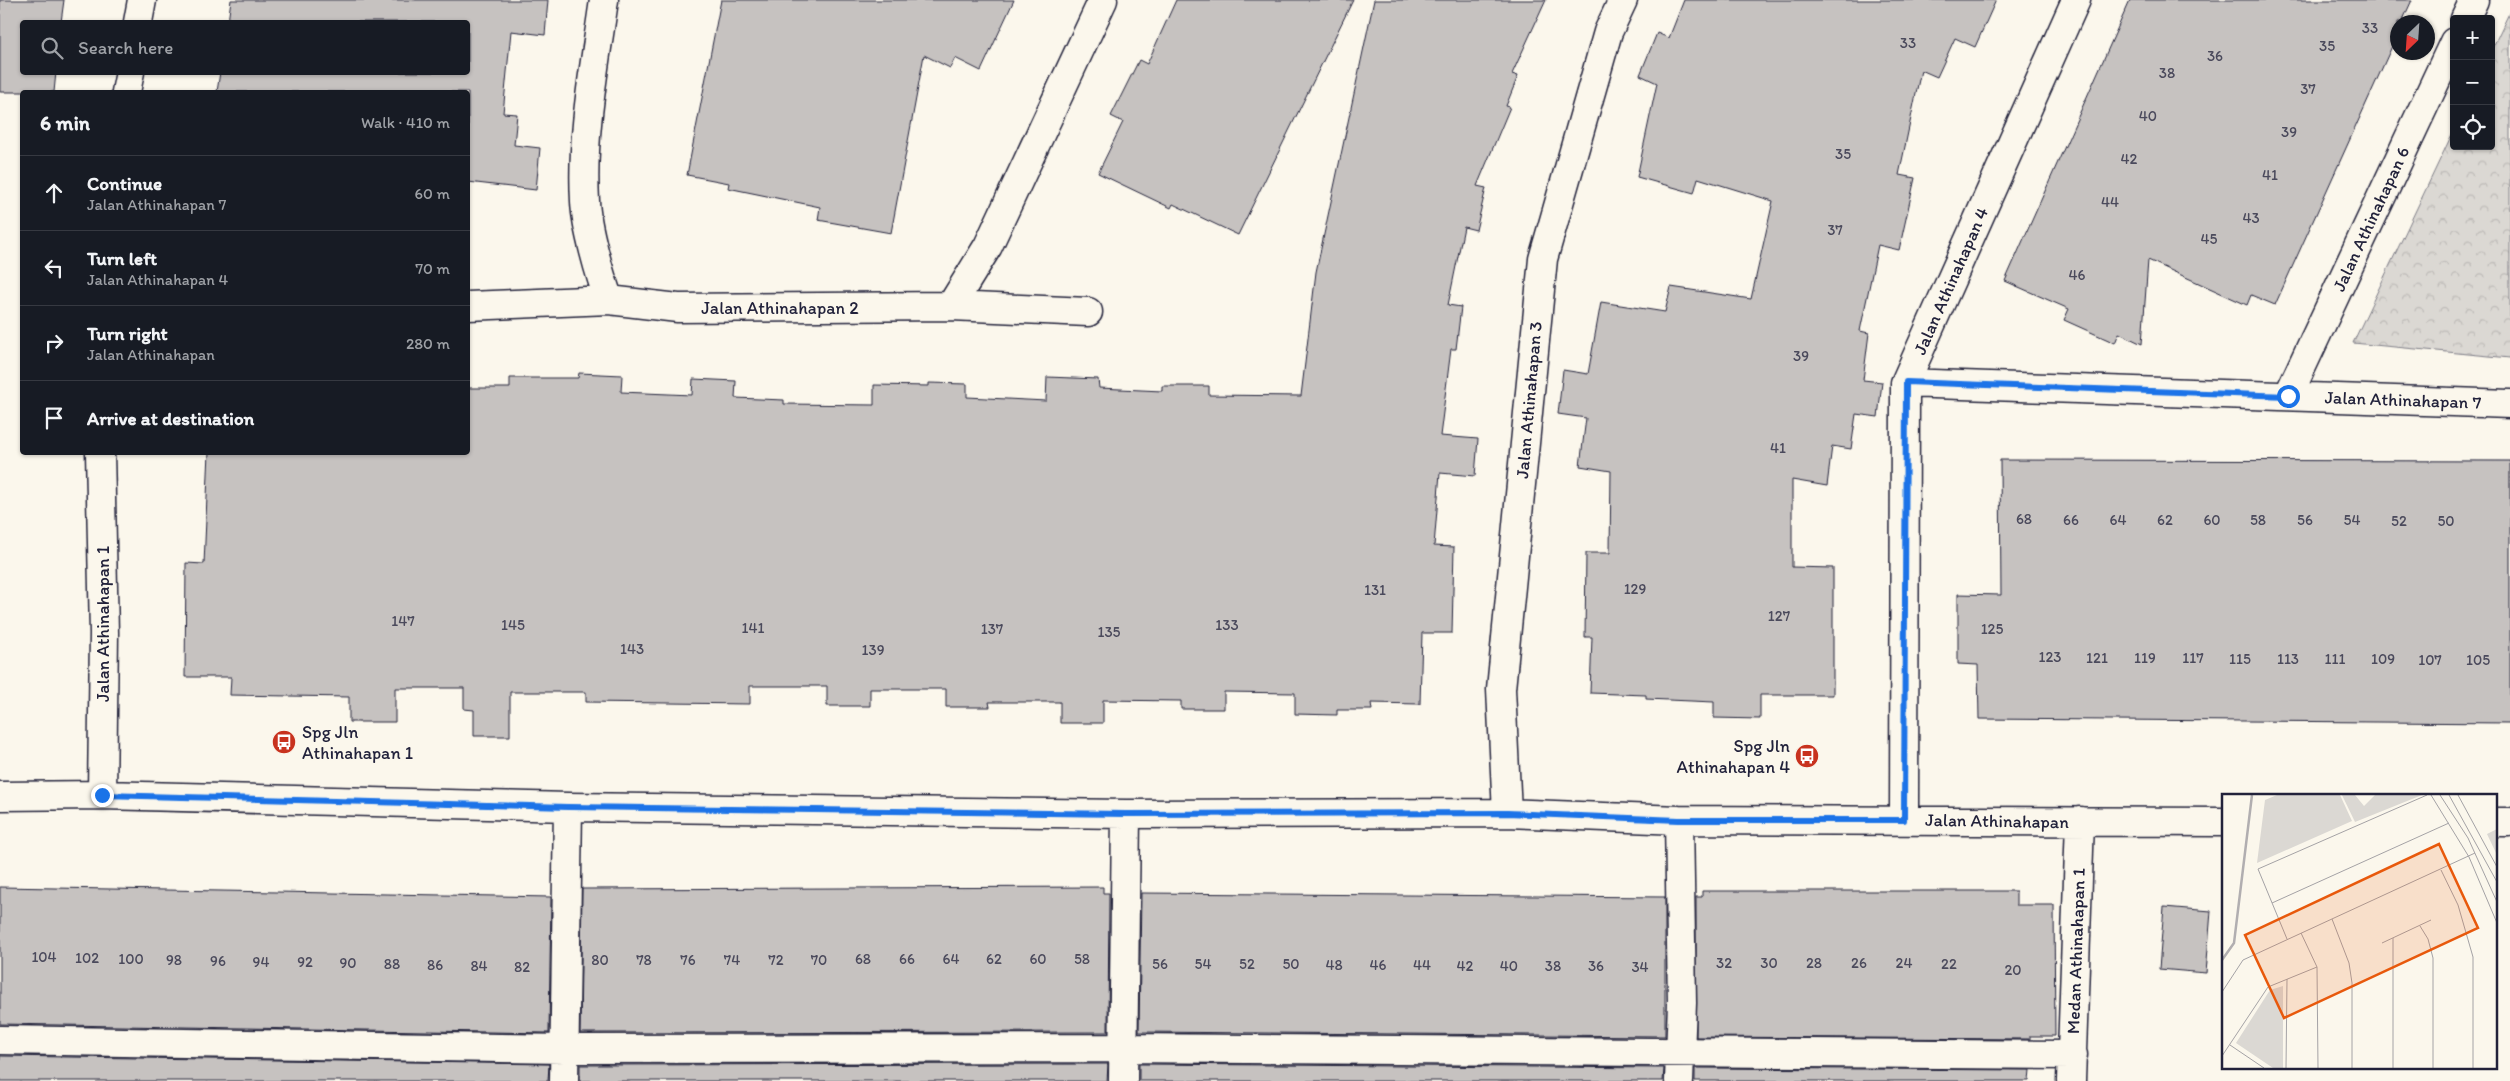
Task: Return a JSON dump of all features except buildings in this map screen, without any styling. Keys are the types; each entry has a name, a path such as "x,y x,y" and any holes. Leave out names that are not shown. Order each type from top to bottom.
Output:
{"street":[{"path":"138,20 142,0"},
{"path":"604,0 585,131 585,202 602,282 609,300"},
{"path":"951,306 988,246 1102,0"},
{"name":"Jalan Athinahapan 3","path":"1507,813 1502,689 1543,259 1608,32 1623,0"},
{"name":"Jalan Athinahapan 4","path":"1904,820 1906,382 2076,0"},
{"path":"2467,15 2474,0"},
{"name":"Jalan Athinahapan 6","path":"2288,396 2450,51"},
{"path":"126,90 129,75"},
{"name":"Jalan Athinahapan 2","path":"470,306 609,300 678,308 951,306 1088,312"},
{"name":"Jalan Athinahapan 7","path":"1906,382 2510,404"},
{"name":"Jalan Athinahapan 1","path":"100,455 104,633 102,795"},
{"name":"Jalan Athinahapan","path":"0,796 102,795 568,807 1126,814 1507,813 1679,820 2222,822"},
{"path":"564,1081 568,807"},
{"path":"1123,1081 1126,814"},
{"path":"1679,820 1682,1003 1679,1081"},
{"name":"Medan Athinahapan 1","path":"2072,1068 2080,821"},
{"path":"0,1040 565,1049 1122,1048 1680,1053 2072,1068"}],"green space":[{"path":"2510,11 2510,358 2353,343 2450,138 2450,150 2495,150 2495,43"}],"place":[{"name":"Spg Jln Athinahapan 1","path":"284,742"},
{"name":"Spg Jln Athinahapan 4","path":"1807,756"}],"route":[{"path":"102,795 568,807 1126,814 1507,813 1679,820 1904,820 1906,382 2288,396"}]}
